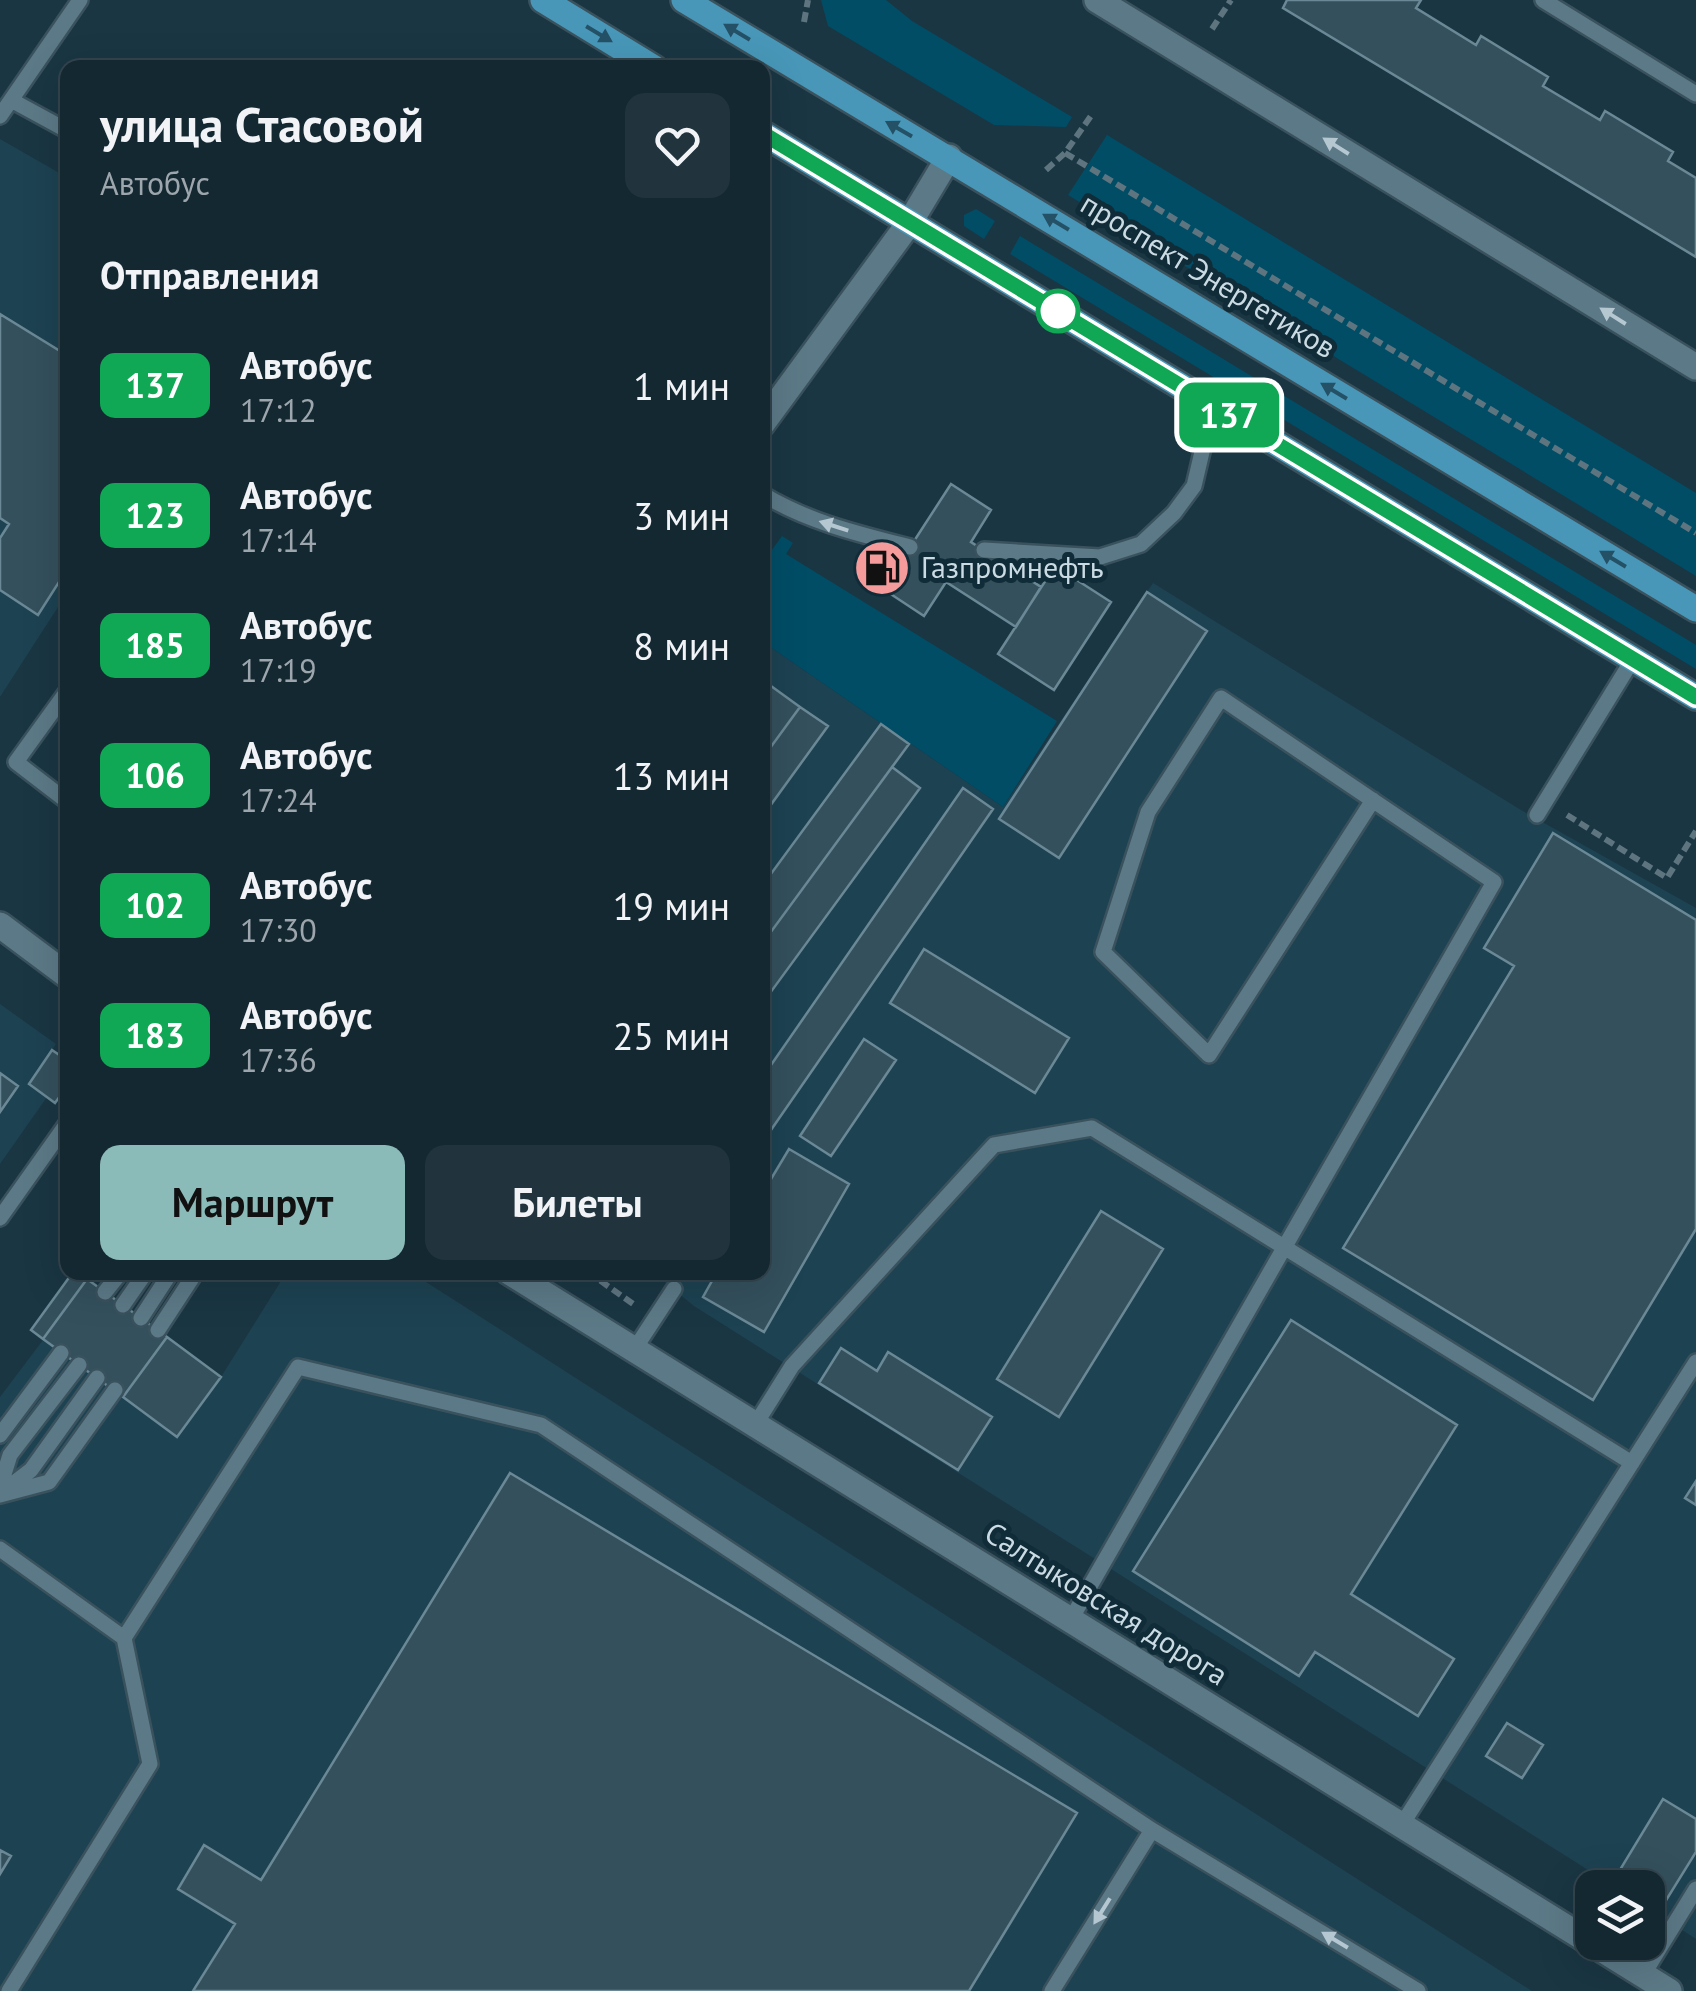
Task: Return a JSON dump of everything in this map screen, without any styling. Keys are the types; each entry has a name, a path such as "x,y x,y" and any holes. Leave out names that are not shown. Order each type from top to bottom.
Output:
{"main road":[{"path":"543,0 641,60"},
{"name":"проспект Энергетиков","path":"684,0 1696,609"},
{"path":"770,138 1696,697"}],"street":[{"path":"1098,0 1696,367"},
{"path":"770,413 910,222 949,157"},
{"path":"0,926 60,970"},
{"name":"Салтыковская дорога","path":"521,1280 1669,1991"}],"lane":[{"path":"0,116 80,0"},
{"path":"1543,0 1696,94"},
{"path":"12,100 60,127"},
{"path":"984,550 1100,557 1142,544 1174,513 1194,486 1213,405"},
{"path":"770,499 829,526 910,547"},
{"path":"1541,808 1633,659"},
{"path":"1070,1620 1494,882 1373,800 1221,698 1148,812 1103,952 1209,1055 1373,800"},
{"path":"60,701 16,762 60,796"},
{"path":"755,1425 792,1366 994,1145 1092,1128 1632,1462"},
{"path":"0,1218 60,1133"},
{"path":"105,1292 114,1280"},
{"path":"123,1305 140,1280"},
{"path":"140,1318 166,1280"},
{"path":"158,1330 191,1280"},
{"path":"634,1350 674,1289"},
{"path":"0,1435 61,1352"},
{"path":"1401,1826 1696,1362"},
{"path":"0,1492 10,1455 79,1365"},
{"path":"124,1638 298,1367 541,1424 1152,1830 1418,1991"},
{"path":"0,1492 31,1470 97,1378"},
{"path":"0,1492 49,1482 115,1390"},
{"path":"0,1550 124,1638 150,1764 9,1991"},
{"path":"1052,1991 1152,1830"},
{"path":"1643,1975 1696,1889"}],"path":[{"path":"804,22 808,0"},
{"path":"1212,29 1231,0"},
{"path":"1046,170 1065,153 1093,114"},
{"path":"1065,153 1696,533"},
{"path":"1541,808 1667,878 1696,831"},
{"path":"600,1280 655,1318"}],"shaded area":[{"path":"821,0 886,0 912,21 1072,117 1066,127 994,125 828,26"},
{"path":"1107,135 1696,493 1696,576 1068,195"},
{"path":"0,139 60,173 60,604 0,697"},
{"path":"976,209 995,221 984,239 964,226 964,215"},
{"path":"1020,236 1696,645 1696,669 1010,254"},
{"path":"782,536 793,543 786,554 1057,721 1003,807 770,647 770,552"},
{"path":"1153,583 1521,810 1696,908 1696,1939 1665,1919 1665,1870 1588,1870 694,1306 662,1280 770,1280 770,647 1003,807"},
{"path":"0,1004 56,1044 29,1084 47,1097 0,1164"},
{"path":"68,1280 89,1280 221,1377 282,1280 423,1280 1532,1991 0,1991 0,1397 43,1340 31,1330"}],"building":[{"path":"1287,0 1421,0 1416,8 1476,45 1481,36 1548,77 1543,86 1600,120 1605,111 1673,152 1668,161 1696,178 1696,257 1283,8"},
{"path":"0,314 60,351 60,581 38,615 0,590 0,538 9,524 0,518"},
{"path":"951,484 991,510 971,542 1041,587 1016,627 946,582 924,616 883,589"},
{"path":"1055,566 1111,602 1054,690 998,654"},
{"path":"1147,592 1207,631 1059,858 999,819"},
{"path":"770,687 800,707 770,748"},
{"path":"800,707 828,726 770,806 770,748"},
{"path":"881,724 909,744 770,933 770,875"},
{"path":"892,767 920,788 770,993 770,933"},
{"path":"963,788 993,809 770,1131 770,1066"},
{"path":"1553,833 1696,920 1696,1229 1593,1400 1343,1248 1514,966 1484,948"},
{"path":"924,949 1069,1038 1035,1093 890,1003"},
{"path":"864,1039 896,1060 831,1156 800,1136"},
{"path":"52,1050 60,1056 60,1096 55,1103 29,1084"},
{"path":"0,1073 18,1086 0,1112"},
{"path":"789,1149 849,1184 764,1332 703,1297 713,1280 770,1280 770,1181"},
{"path":"1101,1211 1163,1249 1059,1417 997,1379"},
{"path":"67,1280 86,1280 43,1339 31,1330"},
{"path":"86,1280 167,1337 123,1397 43,1339"},
{"path":"1291,1320 1457,1425 1351,1594 1454,1659 1418,1716 1315,1652 1299,1676 1133,1571"},
{"path":"167,1337 221,1377 177,1437 123,1397"},
{"path":"841,1348 877,1371 888,1352 992,1417 958,1470 819,1383"},
{"path":"510,1473 1077,1813 969,1991 193,1991 235,1924 178,1889 204,1845 261,1880"},
{"path":"1696,1481 1696,1505 1685,1498"},
{"path":"1507,1723 1543,1745 1522,1778 1486,1756"},
{"path":"1663,1799 1696,1819 1696,1852 1665,1902 1665,1870 1620,1870"},
{"path":"0,1850 11,1856 0,1874"}],"bus line":[{"name":"137","path":"770,138 1696,697"}],"place":[{"name":"Газпромнефть","path":"882,568"}]}
